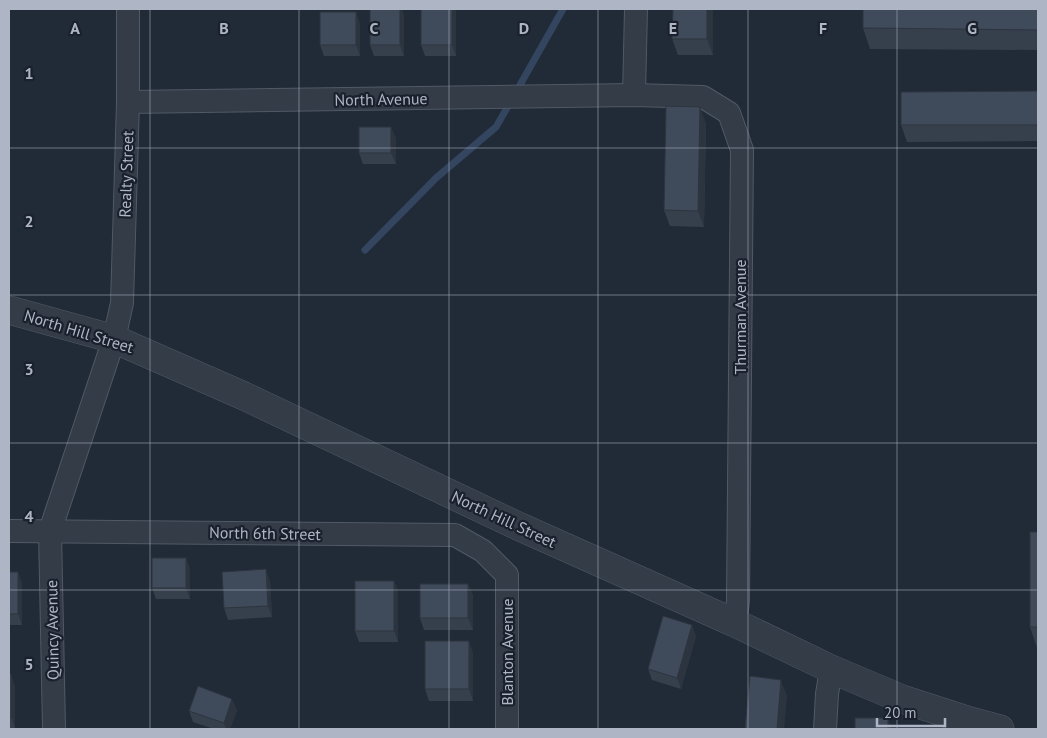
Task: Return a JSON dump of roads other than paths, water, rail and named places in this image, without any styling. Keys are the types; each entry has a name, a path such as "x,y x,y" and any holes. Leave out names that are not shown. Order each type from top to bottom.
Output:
{"street":[{"name":"Realty Street","path":"50,532 114,339 122,303 128,102 128,9"},
{"path":"634,95 636,9"},
{"name":"North Avenue","path":"128,102 634,95"},
{"name":"Thurman Avenue","path":"634,95 703,97 729,113 742,150 738,601 735,623"},
{"name":"North Hill Street","path":"9,310 114,339 244,396 527,530 735,623 831,669 902,699 970,722 1000,729"},
{"name":"North 6th Street","path":"9,531 455,535 483,551 507,575"},
{"name":"Quincy Avenue","path":"50,532 54,729"},
{"name":"Blanton Avenue","path":"507,575 507,729"},
{"path":"825,729 831,669"}],"waterway":[{"path":"516,92 563,9"},
{"path":"365,250 436,178 496,127 511,101"}]}
